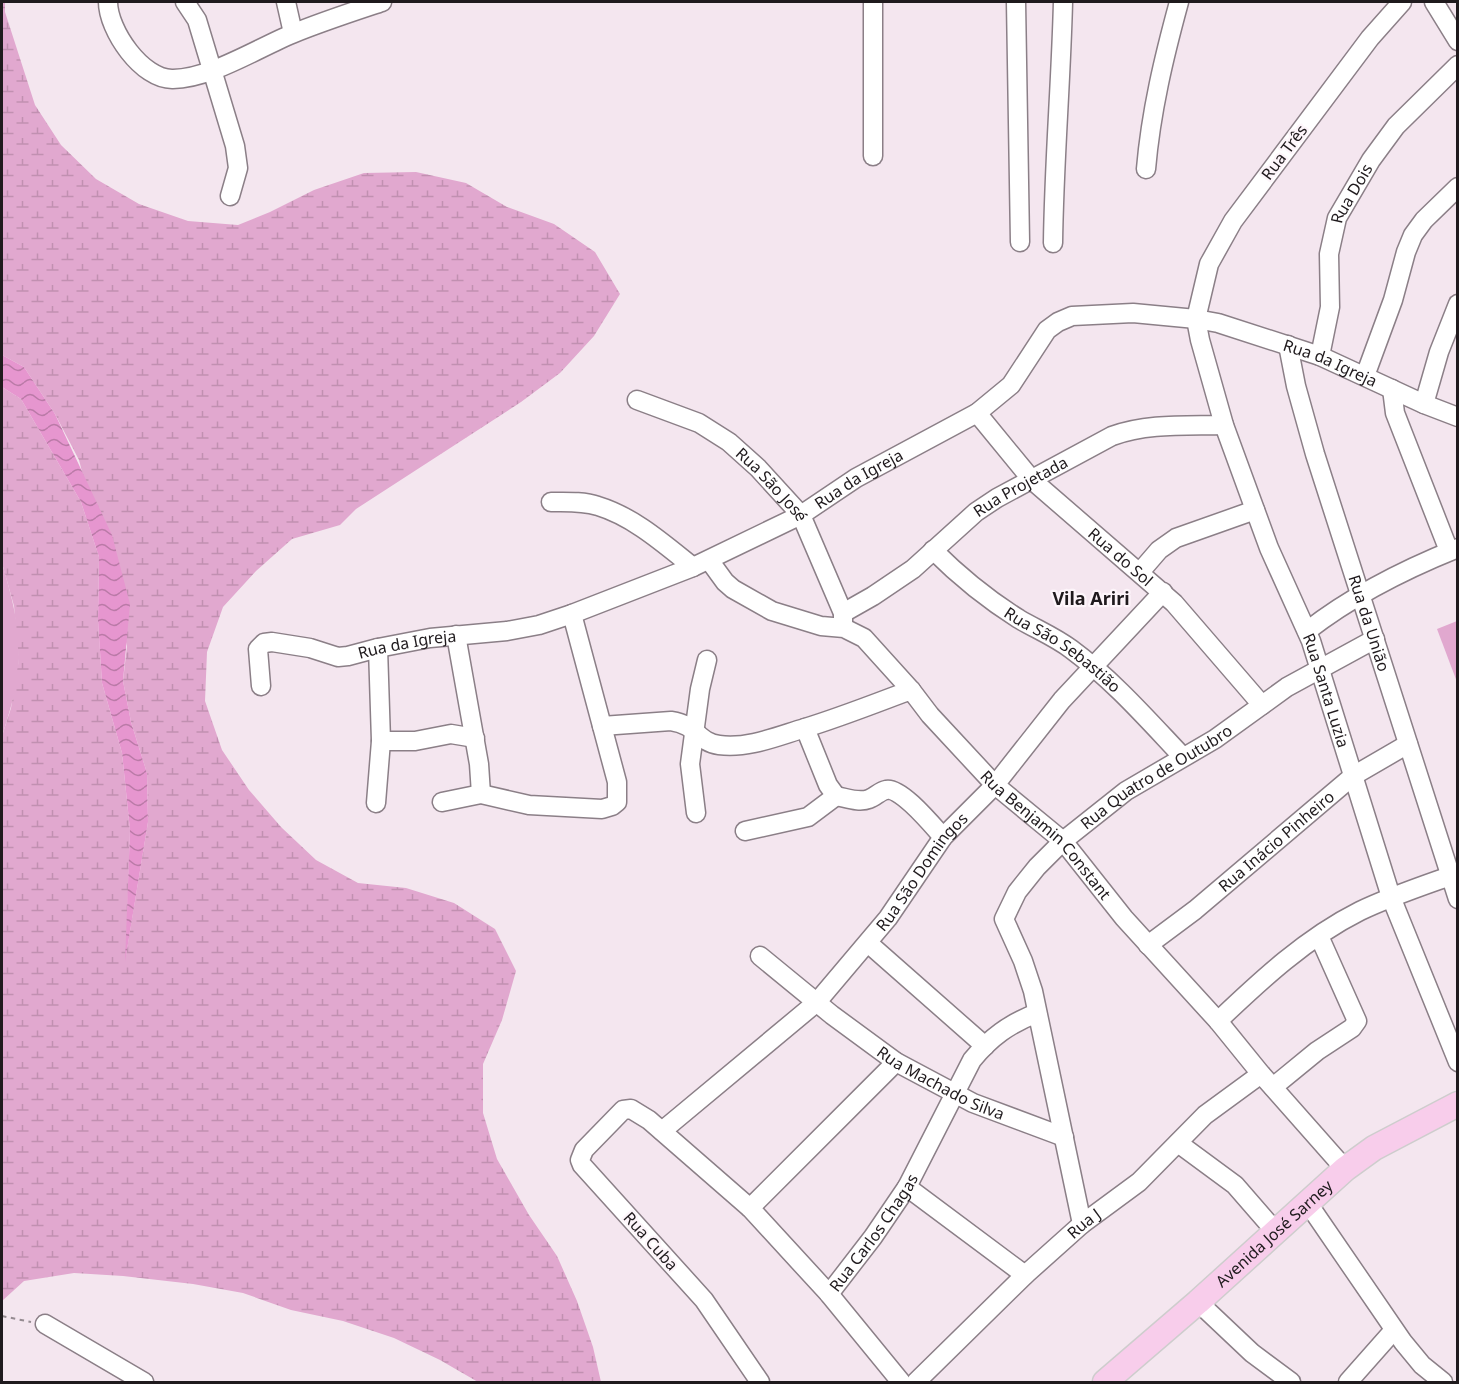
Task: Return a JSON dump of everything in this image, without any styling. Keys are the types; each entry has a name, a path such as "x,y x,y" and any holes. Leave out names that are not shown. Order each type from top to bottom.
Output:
{"main road":[{"name":"Avenida José Sarney","path":"1105,1383 1345,1168 1374,1148 1458,1104"}],"street":[{"path":"108,2 110,18 119,38 143,67 155,76 174,80 213,69 293,33 382,2"},
{"path":"185,2 197,20 235,146 238,168 230,196"},
{"path":"286,2 293,33"},
{"path":"873,2 873,156"},
{"path":"1016,2 1020,242"},
{"path":"1053,243 1063,2"},
{"path":"1146,169 1157,86 1179,2"},
{"name":"Rua Três","path":"1196,318 1209,264 1233,222 1273,165 1370,38 1402,2"},
{"path":"1434,2 1458,41"},
{"name":"Rua Dois","path":"1320,356 1330,307 1329,254 1337,218 1371,160 1396,126 1458,65"},
{"path":"1365,376 1393,300 1413,235 1424,220 1458,188"},
{"path":"1424,404 1439,352 1458,304"},
{"name":"Rua da Igreja","path":"261,686 258,649 264,643 272,642 310,648 338,657 456,635 507,631 572,614 701,564 801,515 856,478 977,413 1011,385 1047,330 1072,316 1133,313 1196,318 1218,323 1320,356 1424,404 1458,417"},
{"name":"Rua Santa Luzia","path":"1196,318 1224,425 1289,596 1307,631 1391,897 1458,1062"},
{"name":"Rua da União","path":"1288,345 1296,386 1315,454 1458,899"},
{"path":"1307,631 1361,593 1453,549 1395,413 1392,389"},
{"name":"Rua São José","path":"636,400 699,423 729,441 758,468 801,515 843,620"},
{"name":"Rua do Sol","path":"977,413 1032,480 1164,592 1210,642 1262,705"},
{"name":"Rua Projetada","path":"843,620 913,569 976,512 997,498 1112,436 1131,429 1224,425"},
{"name":"Rua Benjamin Constant","path":"551,502 597,505 621,514 660,541 701,564 733,589 772,611 821,626 843,620 864,638 911,690 930,715 995,785 1063,841 1100,890 1218,1021 1345,1168"},
{"path":"1140,572 1159,550 1176,538 1255,510"},
{"name":"Rua São Sebastião","path":"933,550 962,579 985,596 1018,619 1068,647 1093,666 1183,757"},
{"name":"Rua São Domingos","path":"662,1131 817,1002 888,918 943,837 995,785 1037,729 1164,592"},
{"path":"442,802 482,794 529,805 562,807 602,809 616,802 617,782 572,614"},
{"path":"456,635 475,738 482,794"},
{"name":"Rua Quatro de Outubro","path":"1064,1137 1034,991 1004,919 1017,892 1037,867 1063,841 1126,791 1215,739 1287,687 1375,639"},
{"path":"376,802 381,741 378,648"},
{"path":"696,813 690,764 700,689 707,660"},
{"path":"602,726 671,721 682,723 696,731 709,743 722,746 742,745 805,728 911,690"},
{"path":"805,728 828,785 836,796 868,800 886,789 892,789 902,795 943,837"},
{"path":"381,741 415,741 451,734 475,738"},
{"name":"Rua Inácio Pinheiro","path":"1148,945 1203,903 1353,776 1408,744"},
{"path":"745,831 808,817 836,796"},
{"path":"1218,1021 1256,984 1319,936 1358,912 1391,897 1450,876"},
{"path":"1267,1080 1317,1051 1352,1028 1357,1021 1319,936"},
{"path":"868,944 985,1046"},
{"name":"Rua Machado Silva","path":"760,956 896,1062 954,1094 1064,1137"},
{"name":"Rua Carlos Chagas","path":"628,1108 649,1120 750,1209 829,1294 873,1237 906,1187 972,1060 985,1046 1015,1022 1037,1013"},
{"path":"750,1209 896,1062"},
{"name":"Rua J","path":"916,1383 1025,1275 1082,1224 1139,1182 1205,1115 1267,1080"},
{"name":"Rua Cuba","path":"628,1108 617,1115 584,1150 580,1160 582,1165 704,1300 760,1383"},
{"path":"1064,1137 1082,1224"},
{"path":"1178,1143 1235,1185 1275,1231"},
{"path":"906,1187 1025,1275"},
{"path":"1307,1202 1394,1330 1422,1365 1443,1383"},
{"path":"829,1294 901,1383"},
{"path":"1198,1302 1252,1353 1291,1383"},
{"path":"45,1324 144,1383"},
{"path":"1348,1383 1394,1330"}],"path":[{"path":"2,1316 45,1324"}],"green space":[{"path":"2,2 5,2 5,12 35,105 61,145 96,179 139,204 188,221 238,225 314,190 364,173 416,172 466,183 507,207 554,224 595,252 620,294 594,336 560,373 521,402 356,509 340,525 292,539 256,571 223,607 207,652 205,701 222,750 249,790 281,827 316,860 358,883 406,888 454,903 495,929 516,971 502,1020 483,1064 483,1113 497,1159 529,1215 557,1256 577,1301 593,1347 601,1382 478,1382 440,1360 394,1338 343,1321 291,1310 243,1293 193,1284 74,1273 24,1281 2,1301 2,736 11,708 19,659 14,606 2,563 2,387 21,399 81,502 99,557 98,620 102,683 122,753 130,830 126,955 148,822 147,773 131,722 123,681 127,646 79,460 55,414 24,367 2,355"},
{"path":"2,563 12,598 19,659 11,708 2,736"},
{"path":"1457,621 1457,682 1437,629"}],"water":[{"path":"2,355 24,367 55,414 112,535 130,604 123,681 131,722 147,773 148,822 125,962 130,830 122,753 102,683 98,620 99,557 81,502 21,399 2,387"}],"district":[{"name":"Vila Ariri","path":"1091,598"}]}
